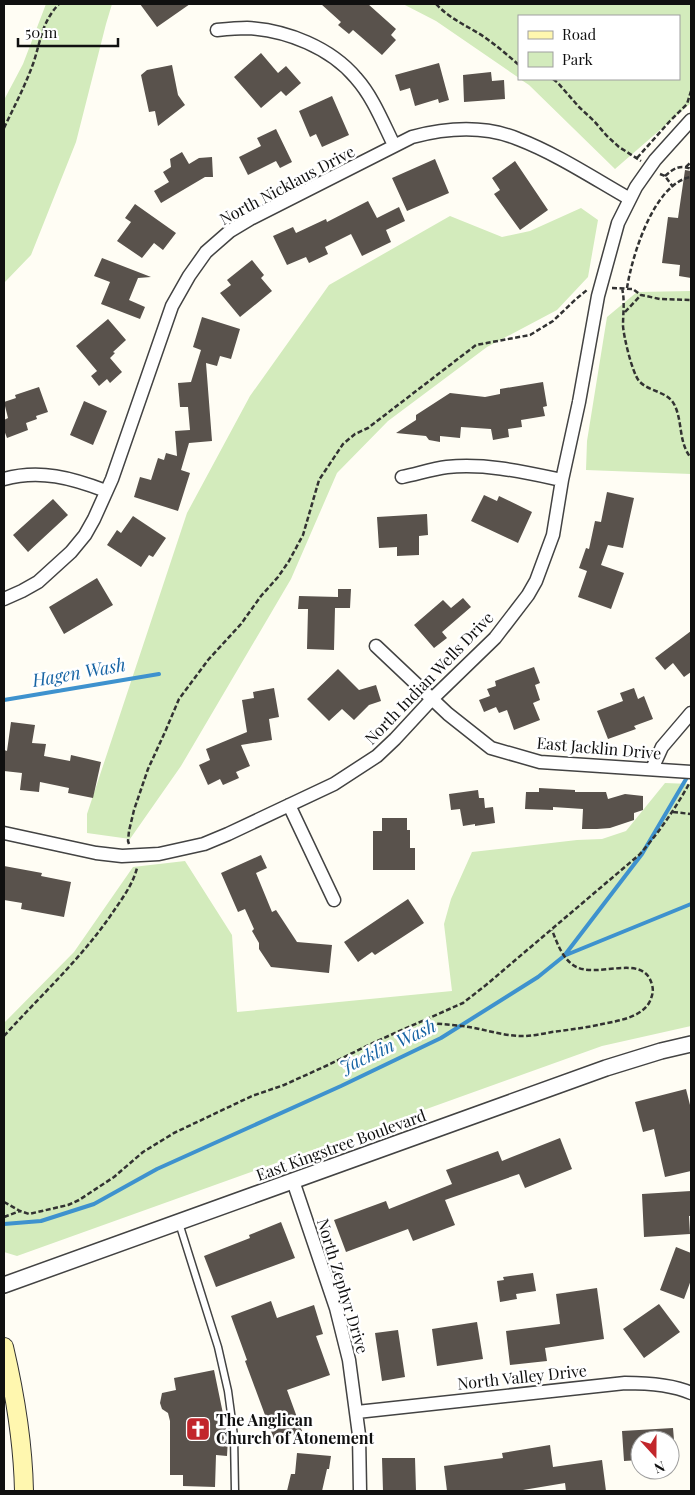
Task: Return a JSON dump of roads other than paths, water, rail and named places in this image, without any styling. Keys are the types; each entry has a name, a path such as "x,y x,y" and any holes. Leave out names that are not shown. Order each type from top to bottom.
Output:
{"main road":[{"path":"4,1347 20,1431 24,1491"}],"street":[{"path":"217,30 262,29 293,38 326,52 340,62 357,79 371,100 394,146"},
{"name":"North Indian Wells Drive","path":"4,833 96,853 134,856 159,854 204,844 334,784 378,756 495,638 528,595 536,581 553,535 600,287 618,223 630,198 650,167 691,120"},
{"name":"North Nicklaus Drive","path":"4,599 38,582 71,552 94,519 112,479 172,306 189,276 206,252 230,231 412,137 432,131 451,129 476,130 517,138 630,198"},
{"path":"402,477 446,468 492,466 562,480"},
{"path":"4,479 34,475 62,477 106,491"},
{"name":"East Jacklin Drive","path":"376,646 432,700 491,748 540,762 691,772"},
{"path":"652,769 662,747 691,713"},
{"path":"289,805 334,900"},
{"name":"East Kingstree Boulevard","path":"4,1285 606,1068 691,1044"},
{"name":"North Zephyr Drive","path":"292,1181 336,1308 349,1360 359,1435 360,1491"},
{"name":"North Valley Drive","path":"357,1412 625,1383 645,1383 690,1389"}],"lane":[{"path":"179,1222 218,1346 228,1391 234,1436 235,1491"}],"waterway":[{"name":"Hagen Wash","path":"4,700 159,674"},
{"name":"Jacklin Wash","path":"4,1224 41,1221 94,1204 157,1169 341,1086 441,1038 538,977 564,956 642,854 689,774"},
{"path":"566,955 691,904"}],"place":[{"name":"The Anglican Church of Atonement","path":"198,1429"}]}
